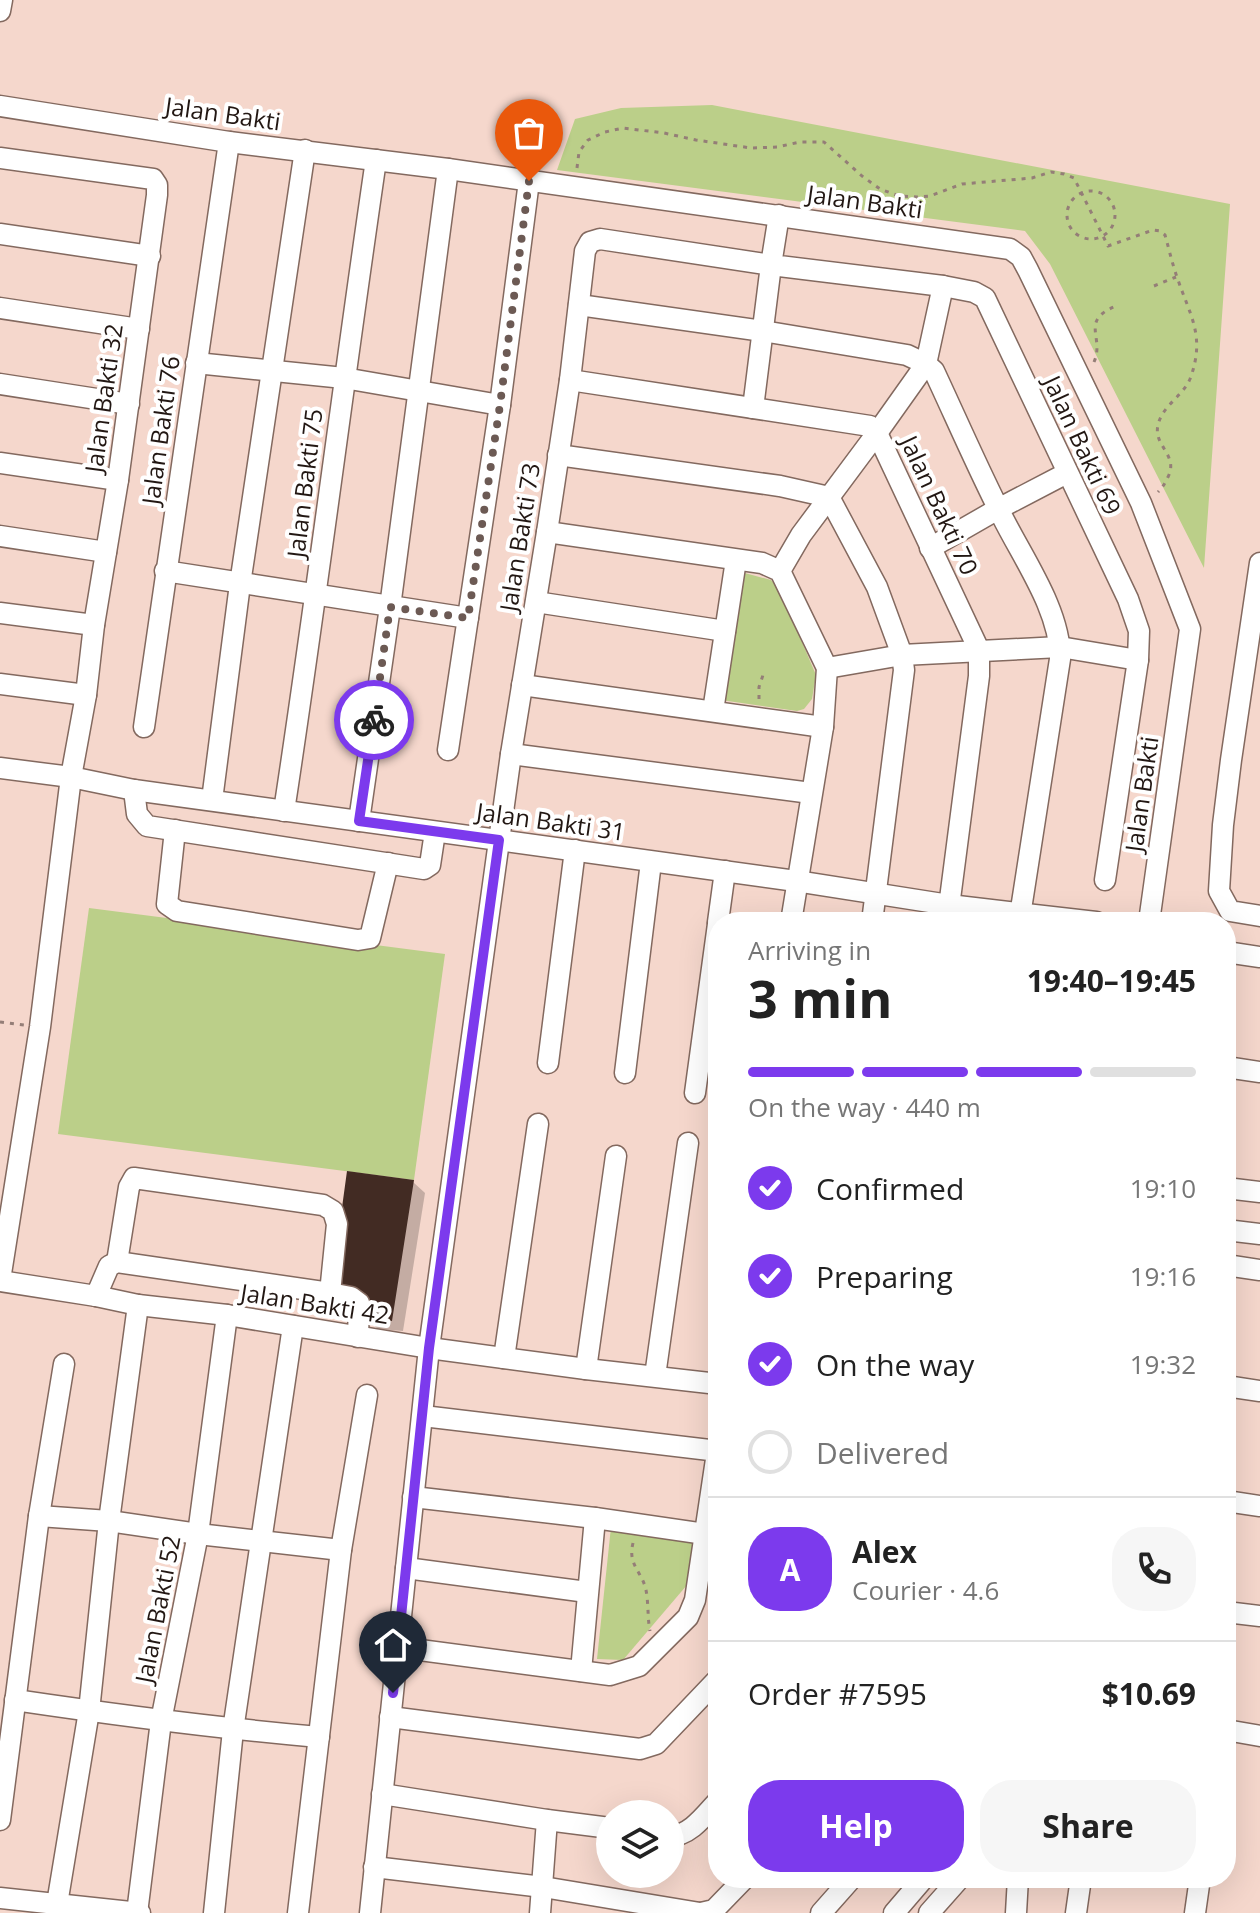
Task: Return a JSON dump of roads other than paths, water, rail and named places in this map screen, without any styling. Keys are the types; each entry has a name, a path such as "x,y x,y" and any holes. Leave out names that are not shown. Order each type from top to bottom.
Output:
{"street":[{"path":"0,11 2,0"},
{"name":"Jalan Bakti","path":"0,106 229,142 448,169 1010,249 1021,257 1028,270 1141,503 1190,629 1150,912"},
{"name":"Jalan Bakti 76","path":"144,727 229,142"},
{"path":"212,800 240,584 305,150"},
{"name":"Jalan Bakti 32","path":"0,158 153,179 157,185 118,480 71,777 40,1027 0,1280"},
{"name":"Jalan Bakti 75","path":"284,811 376,160"},
{"path":"359,821 448,169"},
{"path":"448,750 500,405 529,181"},
{"path":"753,408 779,215"},
{"path":"0,234 150,256"},
{"name":"Jalan Bakti 73","path":"370,1913 429,1348 511,754 570,380 585,251 590,242 600,239 771,265"},
{"name":"Jalan Bakti 69","path":"771,265 943,286 974,292 985,298 1128,599 1139,631 1138,660 1105,880"},
{"path":"780,571 801,535 926,364 943,286"},
{"path":"579,305 907,355 934,371 998,509 1051,609 1060,647 1021,912"},
{"path":"0,308 139,329"},
{"path":"196,363 344,378 500,405"},
{"name":"Jalan Bakti 70","path":"570,380 870,426 877,433 979,650 979,676 948,912"},
{"path":"0,384 129,404"},
{"path":"558,455 780,486 829,497 877,587 902,655 904,670 874,912"},
{"path":"0,463 118,480"},
{"path":"930,548 1067,473"},
{"path":"547,532 762,563 780,571 827,668 823,727 792,912"},
{"path":"0,536 106,552"},
{"path":"713,711 736,560"},
{"path":"1260,563 1231,760 1219,891 1230,911 1260,916"},
{"path":"165,571 468,618"},
{"path":"536,602 725,631"},
{"path":"0,613 94,625"},
{"path":"827,668 902,655 1060,647 1138,660"},
{"path":"0,684 86,695"},
{"path":"522,685 823,727"},
{"path":"511,754 811,793"},
{"name":"Jalan Bakti 31","path":"0,768 71,777 134,790 877,893 941,912"},
{"path":"134,790 137,814 147,826 424,869 430,865 435,832"},
{"path":"175,830 167,904 177,911 358,940 370,938 388,863"},
{"path":"548,1063 575,850"},
{"path":"625,1073 651,862"},
{"path":"719,912 725,871"},
{"path":"1236,953 1260,957"},
{"path":"695,1093 708,997"},
{"path":"1236,1068 1260,1072"},
{"path":"504,1358 538,1124"},
{"path":"655,1376 688,1143"},
{"path":"586,1369 616,1156"},
{"path":"117,1262 129,1187 134,1178 323,1205 333,1211 337,1224 330,1293"},
{"path":"1236,1189 1260,1192"},
{"path":"1236,1231 1260,1234"},
{"path":"96,1296 109,1266 117,1262 330,1293 351,1297 359,1303 358,1337"},
{"path":"1236,1266 1260,1270"},
{"name":"Jalan Bakti 42","path":"0,1280 138,1305 227,1315 429,1348 708,1383"},
{"path":"57,1904 89,1711 109,1521 138,1305"},
{"name":"Jalan Bakti 52","path":"138,1913 161,1721 198,1534 227,1315"},
{"path":"214,1913 233,1730 293,1326"},
{"path":"0,1820 39,1516 64,1364"},
{"path":"1236,1387 1260,1391"},
{"path":"298,1913 341,1550 367,1395"},
{"path":"423,1416 708,1447"},
{"path":"413,1497 705,1534"},
{"path":"1236,1502 1260,1506"},
{"path":"397,1647 610,1675 639,1666 688,1617 695,1600 708,1514"},
{"path":"39,1516 109,1521 341,1550"},
{"path":"581,1671 595,1518"},
{"path":"406,1568 587,1592"},
{"path":"1236,1613 1260,1616"},
{"path":"390,1717 640,1749 656,1744 708,1689"},
{"path":"15,1700 233,1730 319,1737"},
{"path":"1236,1732 1260,1736"},
{"path":"382,1794 596,1826"},
{"path":"684,1832 708,1811"},
{"path":"540,1913 547,1820"},
{"path":"374,1867 543,1887 700,1913 714,1910 735,1888"},
{"path":"821,1913 843,1888"},
{"path":"894,1913 915,1888"},
{"path":"929,1913 951,1888"},
{"path":"1016,1913 1017,1888"},
{"path":"1076,1913 1080,1888"},
{"path":"1195,1913 1199,1888"},
{"path":"0,1898 138,1913"}]}
